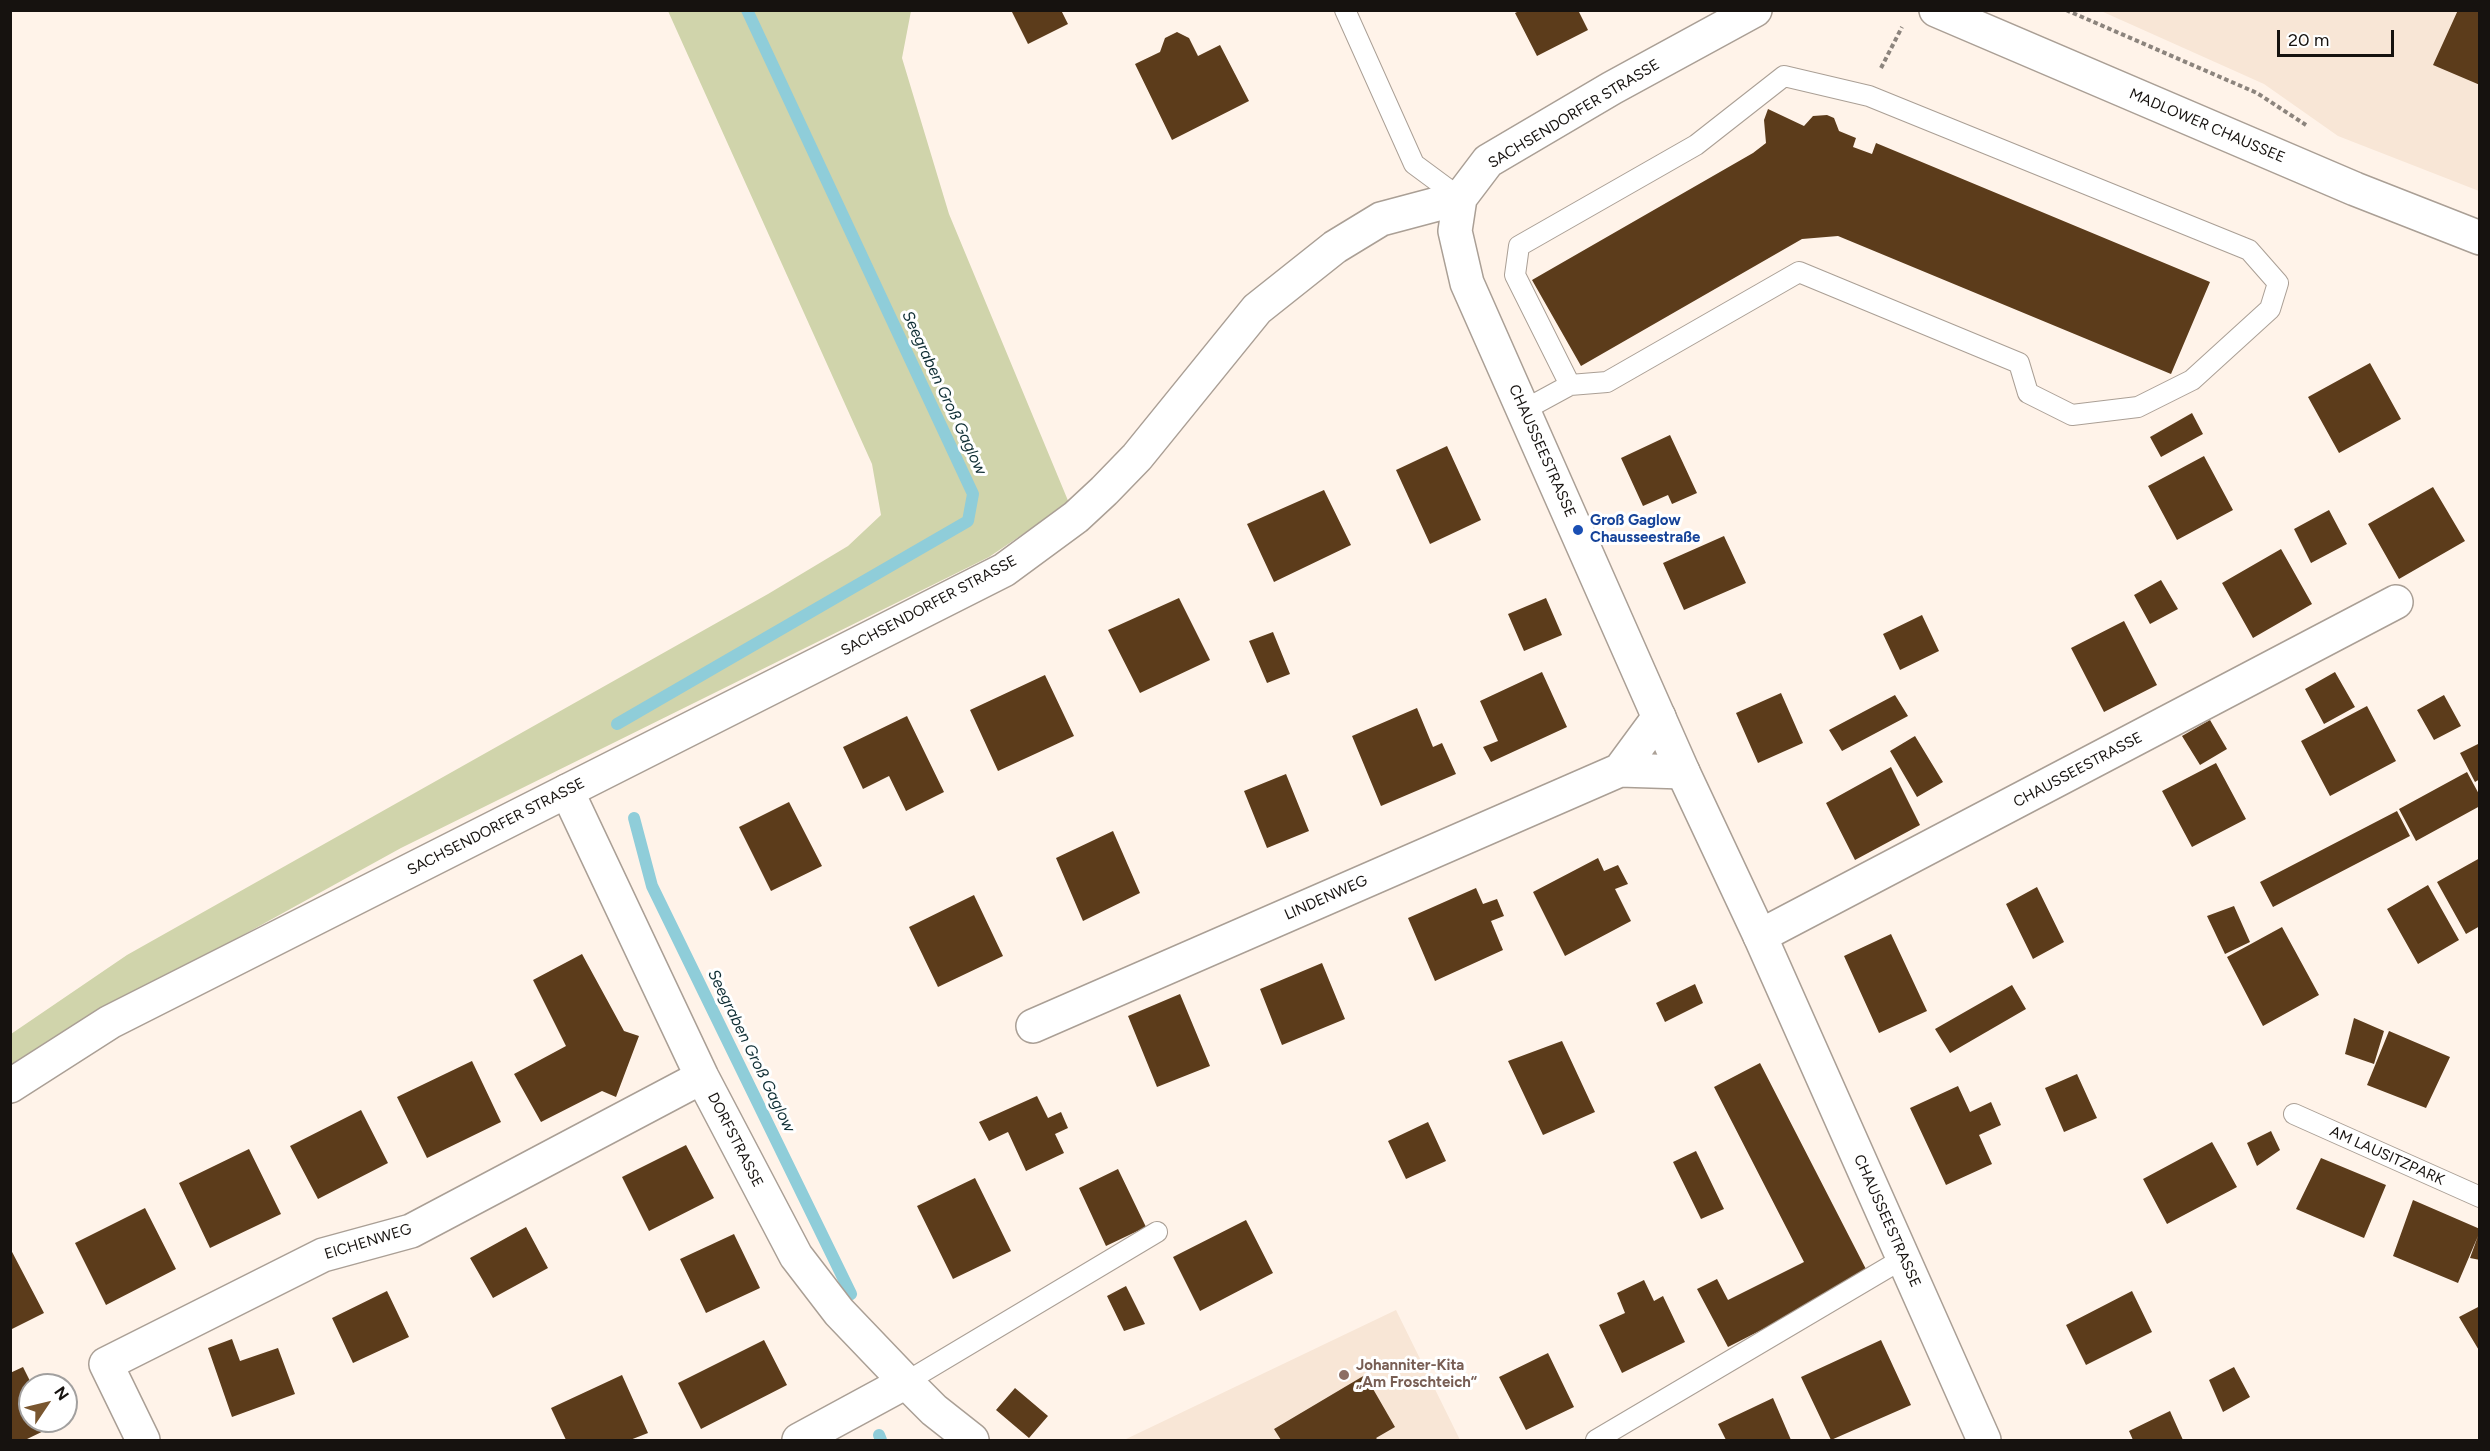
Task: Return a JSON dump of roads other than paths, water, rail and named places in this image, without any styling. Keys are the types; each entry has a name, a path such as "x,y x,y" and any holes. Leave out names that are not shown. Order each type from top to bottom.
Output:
{"street":[{"name":"SACHSENDORFER STRASSE","path":"10,1086 110,1023 1004,570 1069,523 1104,491 1137,457 1257,309 1284,286 1335,248 1381,219 1460,198 1488,161 1612,88 1755,10"},
{"name":"MADLOWER CHAUSSEE","path":"1936,10 1990,24 2355,189 2480,238"},
{"name":"CHAUSSEESTRASSE","path":"1460,198 1455,231 1467,284 1683,772 1760,936 1905,1258 1984,1440"},
{"name":"CHAUSSEESTRASSE","path":"1760,936 2396,602"},
{"path":"1620,770 1659,717"},
{"name":"LINDENWEG","path":"1033,1026 1620,770 1683,772"},
{"name":"DORFSTRASSE","path":"567,791 702,1077 796,1256 838,1312 934,1410 972,1440"},
{"name":"EICHENWEG","path":"143,1440 106,1364 323,1255 411,1231 702,1077"},
{"path":"799,1440 906,1382"}],"lane":[{"path":"1345,10 1414,164 1460,198"},
{"path":"1524,410 1570,385 1607,382 1799,272 2019,363 2028,393 2072,415 2138,407 2192,380 2271,309 2278,283 2249,250 1869,96 1784,76 1696,145 1519,246 1515,274 1570,385"},
{"name":"AM LAUSITZPARK","path":"2294,1114 2480,1197"},
{"path":"906,1382 1157,1233"},
{"path":"1596,1440 1905,1258"}],"waterway":[{"name":"Seegraben Groß Gaglow","path":"617,724 968,521 973,494 747,10"},
{"name":"Seegraben Groß Gaglow","path":"634,818 652,886 851,1294"},
{"name":"Seegraben Groß Gaglow","path":"879,1435 881,1440"}],"place":[{"name":"Groß Gaglow Chausseestraße","path":"1578,530"},
{"name":"Johanniter-Kita „Am Froschteich“","path":"1344,1375"}]}
